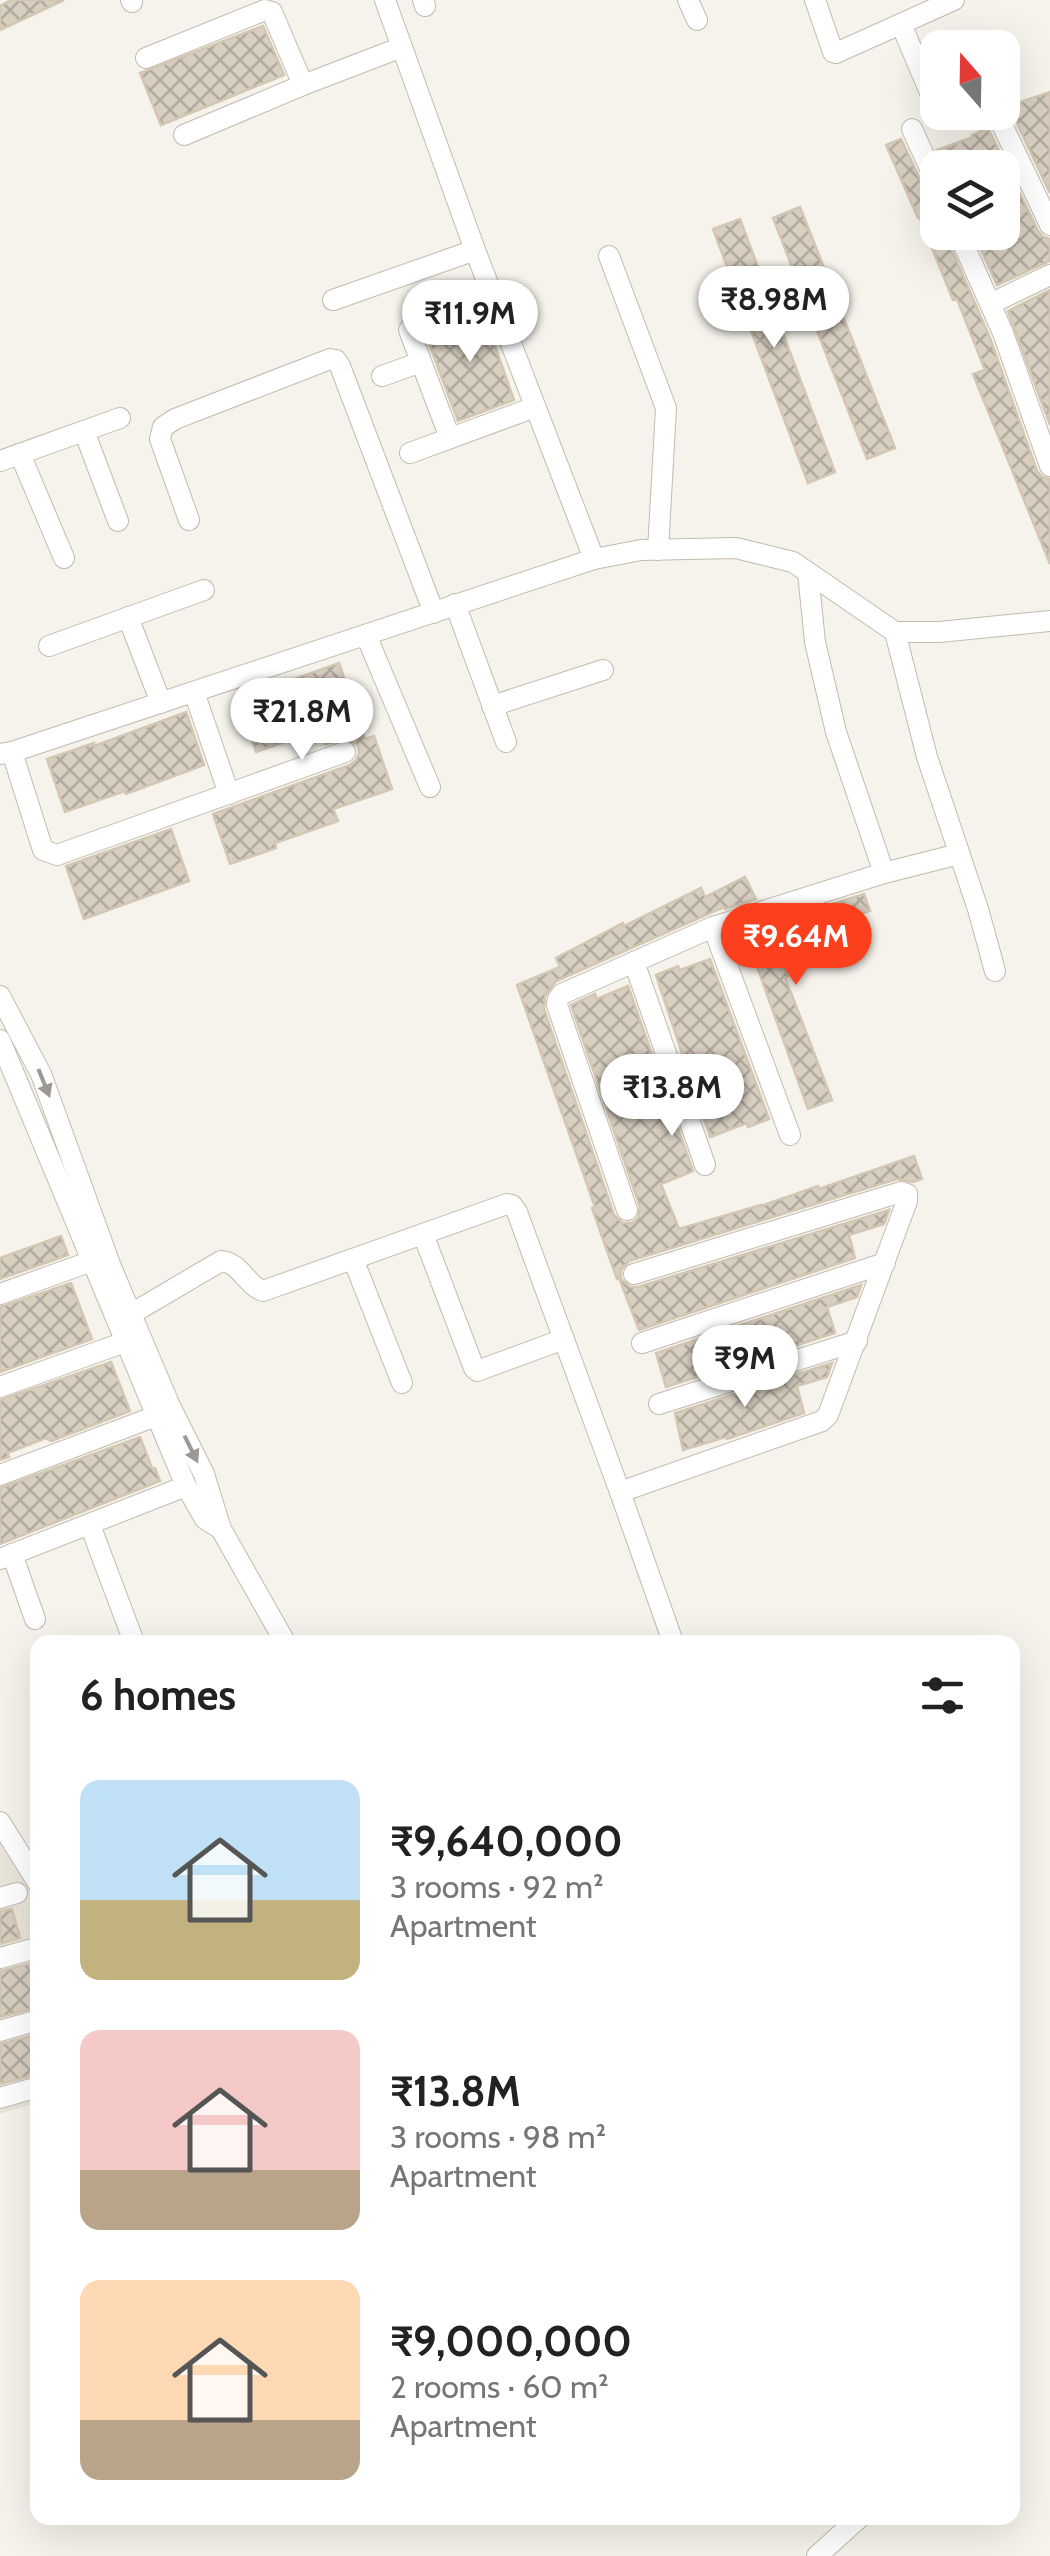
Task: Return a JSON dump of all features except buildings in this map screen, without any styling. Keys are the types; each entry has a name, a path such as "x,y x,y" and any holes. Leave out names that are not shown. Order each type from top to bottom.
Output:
{"street":[{"path":"384,0 594,559"},
{"path":"815,0 836,53 954,0"},
{"path":"146,58 268,10 303,85"},
{"path":"901,24 920,69"},
{"path":"184,135 402,48"},
{"path":"912,129 922,150"},
{"path":"1005,130 1050,224"},
{"path":"333,300 475,250"},
{"path":"966,250 1003,333 1050,466"},
{"path":"609,256 666,408 658,550"},
{"path":"990,304 1050,275"},
{"path":"408,330 450,438"},
{"path":"189,520 160,439 163,427 175,419 330,359 336,360 434,612"},
{"path":"382,376 421,362"},
{"path":"410,453 535,406"},
{"path":"0,461 120,418"},
{"path":"84,431 118,521"},
{"path":"20,454 64,558"},
{"path":"345,752 58,856 43,850 6,753 594,559 641,550 736,548 792,562 895,632 939,632 1050,621"},
{"path":"808,572 815,642 836,732 884,874"},
{"path":"49,646 204,590"},
{"path":"455,604 506,742"},
{"path":"128,617 160,703"},
{"path":"895,632 926,758 995,971"},
{"path":"366,635 430,787"},
{"path":"492,706 603,670"},
{"path":"194,692 229,794"},
{"path":"627,1210 557,1004 562,994 714,927 960,854"},
{"path":"714,927 790,1135"},
{"path":"634,962 706,1165"},
{"path":"0,996 41,1074 131,1314 204,1474 220,1530 280,1635"},
{"path":"0,1040 186,1486 205,1519 220,1530"},
{"path":"620,1492 822,1420 832,1408 907,1194 901,1192 634,1274"},
{"path":"131,1314 221,1262 232,1264 257,1289 263,1290 512,1205 671,1635"},
{"path":"423,1234 478,1371 564,1338"},
{"path":"353,1259 402,1383"},
{"path":"0,1294 92,1261"},
{"path":"642,1342 885,1263"},
{"path":"658,1404 857,1341"},
{"path":"0,1387 126,1342"},
{"path":"0,1476 156,1416"},
{"path":"36,1619 6,1556 186,1486"},
{"path":"90,1524 131,1635"},
{"path":"0,1822 30,1870"},
{"path":"0,1958 28,1950"},
{"path":"0,2031 30,2022"},
{"path":"0,2098 30,2089"},
{"path":"817,2556 852,2525"}],"shaded area":[{"path":"0,1836 30,1873 30,2105 0,2114"}]}
